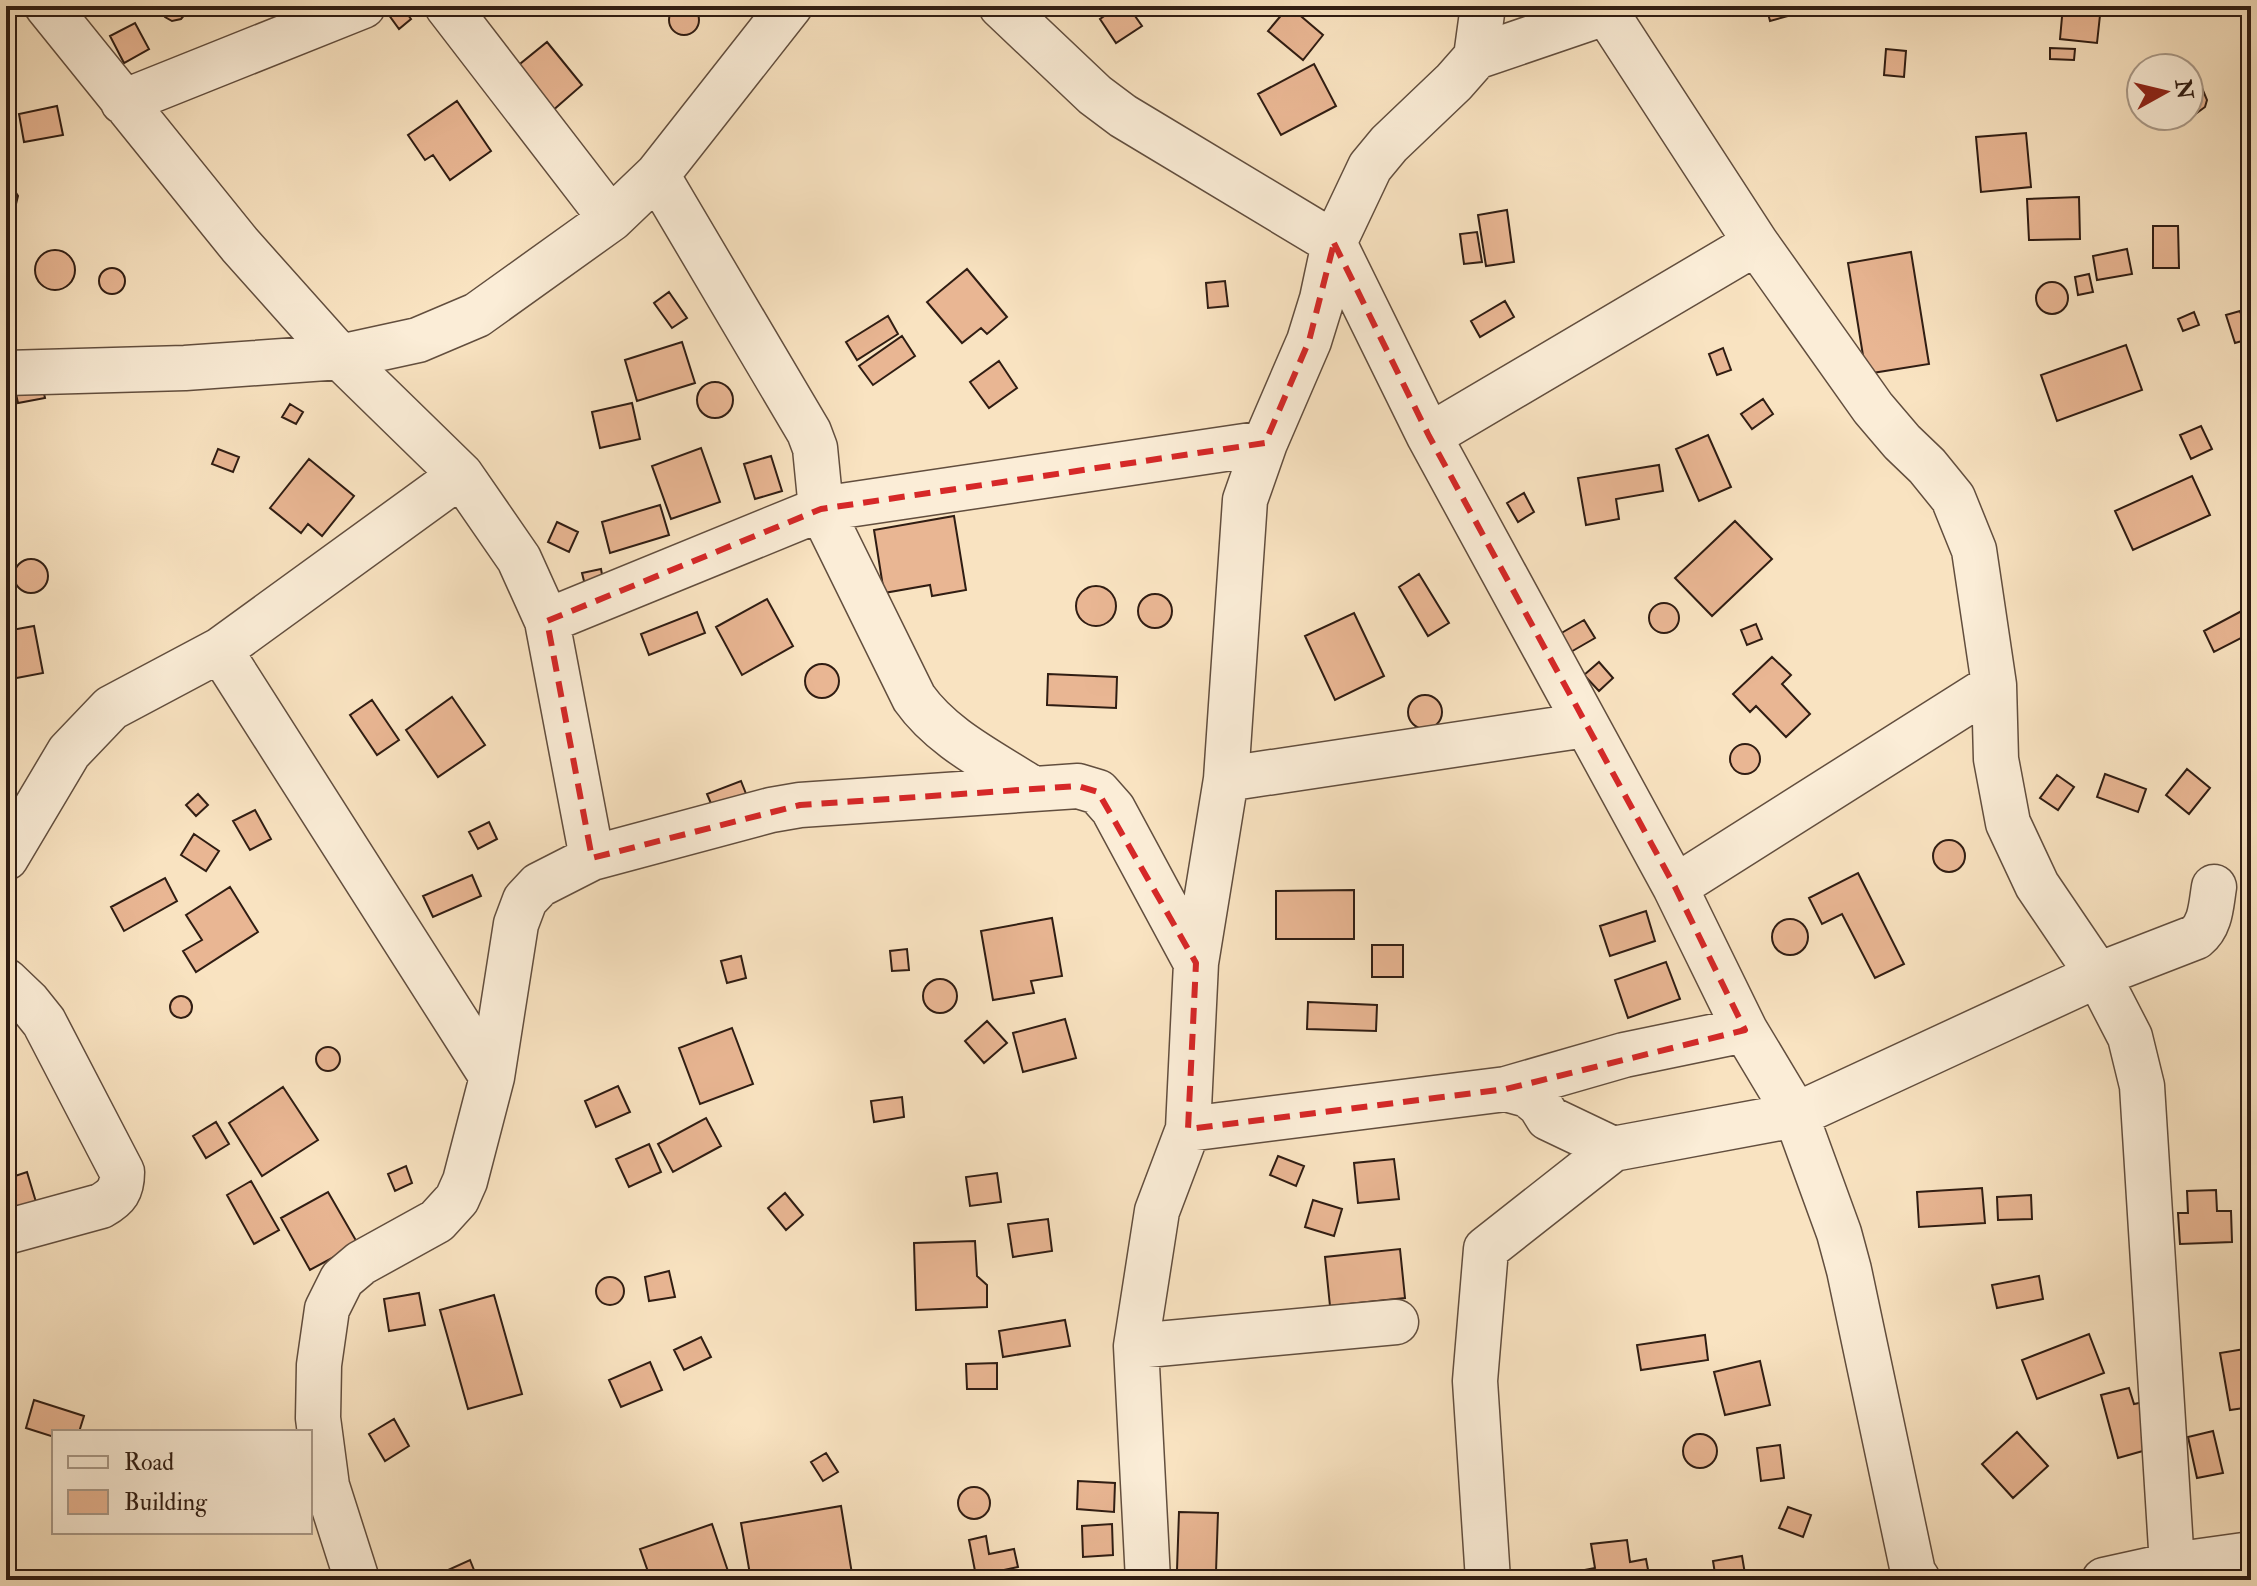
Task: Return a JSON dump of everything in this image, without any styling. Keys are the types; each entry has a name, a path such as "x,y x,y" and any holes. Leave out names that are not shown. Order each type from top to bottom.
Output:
{"street":[{"path":"47,6 240,245 340,357 461,475 519,559 547,621 592,858"},
{"path":"123,102 363,6"},
{"path":"447,6 611,219"},
{"path":"6,373 185,368 340,357 418,340 477,315 611,219 657,175 790,6"},
{"path":"1001,6 1095,95 1123,116 1334,243 1429,436 1675,887 1745,1030 1796,1115 1839,1233 1849,1270 1913,1572 1918,1580"},
{"path":"1476,57 1483,6"},
{"path":"1148,1580 1136,1346 1157,1211 1188,1129 1196,963 1226,779 1245,500 1265,443 1309,341 1334,243 1370,167 1476,57 1603,10 1756,243 1873,408 1953,498 1974,550 1994,685 1996,759 2008,823 2037,885 2098,975 2130,1037 2142,1086 2172,1565"},
{"path":"657,175 809,432 815,448 821,509 914,698 939,727 1033,789"},
{"path":"1429,436 1756,243"},
{"path":"547,621 821,509 1265,443"},
{"path":"6,858 69,752 111,708 220,650 461,475"},
{"path":"220,650 492,1077"},
{"path":"1675,887 1994,685"},
{"path":"1226,779 1586,725"},
{"path":"357,1580 327,1486 318,1418 319,1365 327,1309 342,1279 361,1263 437,1221 457,1199 465,1181 492,1077 516,924 525,900 539,885 592,858 771,810 800,805 1078,786 1098,792 1113,809 1196,963"},
{"path":"1488,1580 1475,1381 1486,1249 1613,1149 1796,1115 2098,975 2196,937 2204,931 2208,922 2214,887"},
{"path":"6,981 44,1022 122,1172 122,1188 101,1206 6,1232"},
{"path":"1188,1129 1506,1089 1624,1055 1745,1030"},
{"path":"1506,1089 1528,1095 1540,1105 1548,1118 1613,1149"},
{"path":"1136,1346 1396,1322"},
{"path":"2104,1580 2172,1565 2251,1554"}],"highlighted area":[{"path":"1334,243 1429,436 1675,887 1745,1030 1506,1089 1188,1129 1196,963 1098,792 1078,786 800,805 592,858 547,621 821,509 1265,443 1309,341"}],"building":[{"path":"684,5 695,9 699,20 695,31 684,35 673,31 669,20 673,9"},
{"path":"161,6 187,6 181,19 172,21 165,17"},
{"path":"401,6 411,19 399,29 386,11"},
{"path":"1119,6 1128,6 1142,26 1116,43 1100,19"},
{"path":"1289,6 1323,35 1303,60 1268,31"},
{"path":"1766,6 1793,6 1795,14 1770,21"},
{"path":"2063,6 2101,6 2097,43 2060,39"},
{"path":"135,23 149,49 124,63 110,36"},
{"path":"547,42 582,85 551,112 515,68"},
{"path":"2050,48 2075,49 2074,60 2050,59"},
{"path":"1886,49 1906,51 1904,77 1884,75"},
{"path":"1314,64 1336,106 1281,135 1258,94"},
{"path":"457,101 491,151 450,180 433,155 425,160 408,135"},
{"path":"57,106 63,135 24,142 19,114"},
{"path":"2026,133 2031,187 1981,192 1976,137"},
{"path":"6,185 13,188 18,196 16,204 6,211"},
{"path":"2079,197 2080,239 2029,240 2027,199"},
{"path":"1507,210 1514,262 1486,266 1478,215"},
{"path":"2153,226 2178,226 2179,268 2153,268"},
{"path":"1477,232 1482,262 1464,264 1460,234"},
{"path":"2127,249 2132,274 2097,280 2093,256"},
{"path":"55,250 69,256 75,270 69,284 55,290 41,284 35,270 41,256"},
{"path":"1911,252 1929,364 1866,374 1848,263"},
{"path":"112,268 121,272 125,281 121,290 112,294 103,290 99,281 103,272"},
{"path":"967,269 1007,317 987,334 981,328 962,343 927,302"},
{"path":"2089,274 2093,292 2078,295 2075,277"},
{"path":"1225,281 1228,306 1208,308 1206,283"},
{"path":"2052,282 2063,287 2068,298 2063,309 2052,314 2041,309 2036,298 2041,287"},
{"path":"669,292 687,318 672,328 654,303"},
{"path":"1505,301 1514,317 1480,337 1471,321"},
{"path":"2240,311 2249,339 2235,343 2226,315"},
{"path":"2194,312 2199,325 2183,331 2178,319"},
{"path":"888,316 898,334 857,360 846,342"},
{"path":"902,336 915,356 873,385 859,366"},
{"path":"682,342 695,383 637,401 625,360"},
{"path":"2126,345 2142,390 2057,421 2041,375"},
{"path":"1723,348 1731,370 1717,375 1709,354"},
{"path":"999,361 1017,388 989,408 970,382"},
{"path":"40,376 45,398 18,403 13,381"},
{"path":"715,382 728,387 733,400 728,413 715,418 702,413 697,400 702,387"},
{"path":"1763,399 1773,414 1752,429 1741,414"},
{"path":"632,403 640,439 600,448 592,412"},
{"path":"290,404 303,412 296,424 282,417"},
{"path":"2201,426 2212,449 2191,459 2180,435"},
{"path":"1708,435 1731,487 1699,501 1676,449"},
{"path":"701,448 720,502 671,519 652,466"},
{"path":"218,449 239,457 233,472 212,464"},
{"path":"771,456 782,491 755,499 744,464"},
{"path":"309,459 354,496 322,536 308,524 301,533 270,508"},
{"path":"1659,465 1663,491 1616,499 1619,519 1586,525 1578,478"},
{"path":"2192,476 2210,515 2133,550 2115,511"},
{"path":"1524,493 1534,512 1518,522 1507,503"},
{"path":"660,505 669,535 610,553 602,522"},
{"path":"954,516 966,590 932,596 930,585 884,593 874,530"},
{"path":"1735,521 1772,559 1712,616 1675,578"},
{"path":"557,522 578,532 569,552 548,542"},
{"path":"31,559 43,564 48,576 43,588 31,593 19,588 14,576 19,564"},
{"path":"601,569 604,585 586,589 582,573"},
{"path":"1419,574 1449,623 1428,636 1399,587"},
{"path":"1096,586 1110,592 1116,606 1110,620 1096,626 1082,620 1076,606 1082,592"},
{"path":"1155,594 1167,599 1172,611 1167,623 1155,628 1143,623 1138,611 1143,599"},
{"path":"767,599 793,646 742,675 716,627"},
{"path":"1664,603 1675,607 1679,618 1675,629 1664,633 1653,629 1649,618 1653,607"},
{"path":"2251,606 2251,633 2214,652 2204,631"},
{"path":"697,612 705,633 649,655 641,634"},
{"path":"1354,613 1384,676 1335,700 1305,636"},
{"path":"1584,620 1595,638 1569,653 1558,635"},
{"path":"1756,624 1762,639 1747,645 1741,630"},
{"path":"34,626 43,673 6,680 6,631"},
{"path":"1772,657 1791,675 1782,684 1810,714 1786,737 1756,706 1750,712 1733,694"},
{"path":"1599,662 1613,678 1599,691 1584,675"},
{"path":"822,664 834,669 839,681 834,693 822,698 810,693 805,681 810,669"},
{"path":"1048,674 1117,677 1116,708 1047,705"},
{"path":"1425,695 1437,700 1442,712 1437,724 1425,729 1413,724 1408,712 1413,700"},
{"path":"452,697 485,745 438,777 406,730"},
{"path":"372,700 399,740 377,755 350,715"},
{"path":"1745,744 1756,748 1760,759 1756,770 1745,774 1734,770 1730,759 1734,748"},
{"path":"2187,769 2210,788 2189,814 2166,795"},
{"path":"2105,774 2146,789 2138,812 2097,797"},
{"path":"2057,775 2074,787 2058,810 2040,798"},
{"path":"741,781 750,804 717,818 707,794"},
{"path":"198,794 208,805 196,816 186,805"},
{"path":"255,810 271,839 250,850 233,821"},
{"path":"489,822 497,839 478,849 469,832"},
{"path":"194,834 219,851 206,871 181,855"},
{"path":"1949,840 1960,845 1965,856 1960,867 1949,872 1938,867 1933,856 1938,845"},
{"path":"1858,873 1904,964 1875,978 1842,914 1822,924 1809,898"},
{"path":"472,875 481,896 433,917 423,896"},
{"path":"165,878 177,901 124,931 111,907"},
{"path":"230,887 258,932 196,972 183,951 202,940 186,915"},
{"path":"1354,890 1354,939 1276,939 1276,891"},
{"path":"1646,911 1655,941 1610,956 1600,926"},
{"path":"1052,918 1062,976 1031,981 1034,993 993,1000 981,931"},
{"path":"1790,919 1803,924 1808,937 1803,950 1790,955 1777,950 1772,937 1777,924"},
{"path":"1372,945 1403,945 1403,977 1372,977"},
{"path":"907,949 909,970 892,971 890,951"},
{"path":"741,956 746,978 727,983 721,961"},
{"path":"1666,962 1680,999 1628,1018 1615,980"},
{"path":"940,979 952,984 957,996 952,1008 940,1013 928,1008 923,996 928,984"},
{"path":"177,996 185,996 192,1007 185,1018 177,1018 170,1011 170,1003"},
{"path":"1308,1002 1377,1005 1376,1031 1307,1029"},
{"path":"6,1006 13,1024 6,1027"},
{"path":"1065,1019 1076,1058 1023,1072 1013,1033"},
{"path":"987,1021 1007,1043 984,1063 965,1041"},
{"path":"732,1028 753,1084 700,1104 679,1048"},
{"path":"328,1047 339,1054 340,1059 333,1070 328,1071 317,1064 316,1059 323,1048"},
{"path":"618,1086 630,1112 596,1127 585,1101"},
{"path":"283,1087 318,1140 262,1176 229,1123"},
{"path":"902,1097 904,1117 874,1122 871,1101"},
{"path":"706,1118 721,1146 673,1172 658,1144"},
{"path":"216,1122 229,1144 206,1158 193,1136"},
{"path":"649,1144 661,1172 629,1187 616,1159"},
{"path":"1278,1156 1304,1166 1296,1186 1270,1175"},
{"path":"1394,1159 1399,1199 1358,1203 1354,1163"},
{"path":"406,1166 412,1183 395,1191 388,1174"},
{"path":"27,1172 36,1202 6,1211 6,1179"},
{"path":"997,1173 1001,1202 970,1206 966,1177"},
{"path":"251,1181 279,1230 254,1244 227,1195"},
{"path":"1982,1188 1985,1223 1919,1227 1917,1192"},
{"path":"2216,1190 2217,1211 2231,1211 2232,1242 2180,1244 2178,1213 2188,1213 2187,1191"},
{"path":"328,1192 358,1244 310,1270 281,1218"},
{"path":"785,1193 803,1215 786,1230 768,1208"},
{"path":"2031,1195 2032,1219 1998,1220 1997,1197"},
{"path":"1313,1200 1342,1209 1334,1236 1305,1227"},
{"path":"1048,1219 1052,1251 1013,1257 1008,1224"},
{"path":"975,1241 977,1276 987,1285 987,1307 916,1310 914,1243"},
{"path":"1400,1249 1405,1298 1330,1306 1325,1257"},
{"path":"669,1271 675,1297 649,1301 645,1277"},
{"path":"2039,1276 2043,1299 1997,1308 1992,1285"},
{"path":"610,1277 620,1281 624,1291 620,1301 610,1305 600,1301 596,1291 600,1281"},
{"path":"419,1293 425,1325 389,1331 384,1299"},
{"path":"494,1295 522,1394 468,1409 440,1310"},
{"path":"1065,1320 1070,1346 1003,1357 999,1331"},
{"path":"2089,1334 2104,1373 2037,1399 2022,1360"},
{"path":"1705,1335 1708,1360 1641,1370 1637,1345"},
{"path":"701,1337 711,1357 684,1370 674,1350"},
{"path":"2251,1348 2251,1407 2230,1410 2220,1353"},
{"path":"1760,1361 1770,1405 1725,1415 1714,1372"},
{"path":"650,1362 662,1390 621,1407 609,1380"},
{"path":"997,1363 997,1389 967,1389 966,1364"},
{"path":"2129,1388 2134,1404 2144,1402 2157,1447 2118,1458 2101,1395"},
{"path":"34,1400 84,1416 80,1430 52,1430 52,1436 26,1428"},
{"path":"394,1419 409,1446 385,1461 369,1434"},
{"path":"2213,1431 2223,1473 2197,1478 2188,1437"},
{"path":"2017,1432 2048,1466 2013,1498 1982,1464"},
{"path":"1700,1434 1712,1439 1717,1451 1712,1463 1700,1468 1688,1463 1683,1451 1688,1439"},
{"path":"1780,1445 1784,1478 1761,1481 1757,1448"},
{"path":"826,1453 838,1472 823,1481 811,1462"},
{"path":"1078,1481 1115,1483 1114,1512 1077,1509"},
{"path":"974,1487 986,1491 990,1503 986,1515 974,1519 962,1515 958,1503 962,1491"},
{"path":"841,1506 853,1580 751,1580 741,1523"},
{"path":"1788,1507 1811,1515 1803,1537 1779,1528"},
{"path":"1179,1512 1218,1513 1216,1572 1177,1570"},
{"path":"712,1524 731,1580 651,1580 640,1549"},
{"path":"1112,1524 1113,1555 1083,1557 1082,1526"},
{"path":"986,1536 989,1554 1014,1549 1018,1567 976,1576 969,1540"},
{"path":"1627,1540 1630,1562 1646,1559 1650,1580 1580,1580 1579,1571 1595,1568 1591,1544"},
{"path":"1742,1556 1746,1580 1716,1580 1713,1561"},
{"path":"470,1560 478,1580 452,1580 448,1570"}]}
